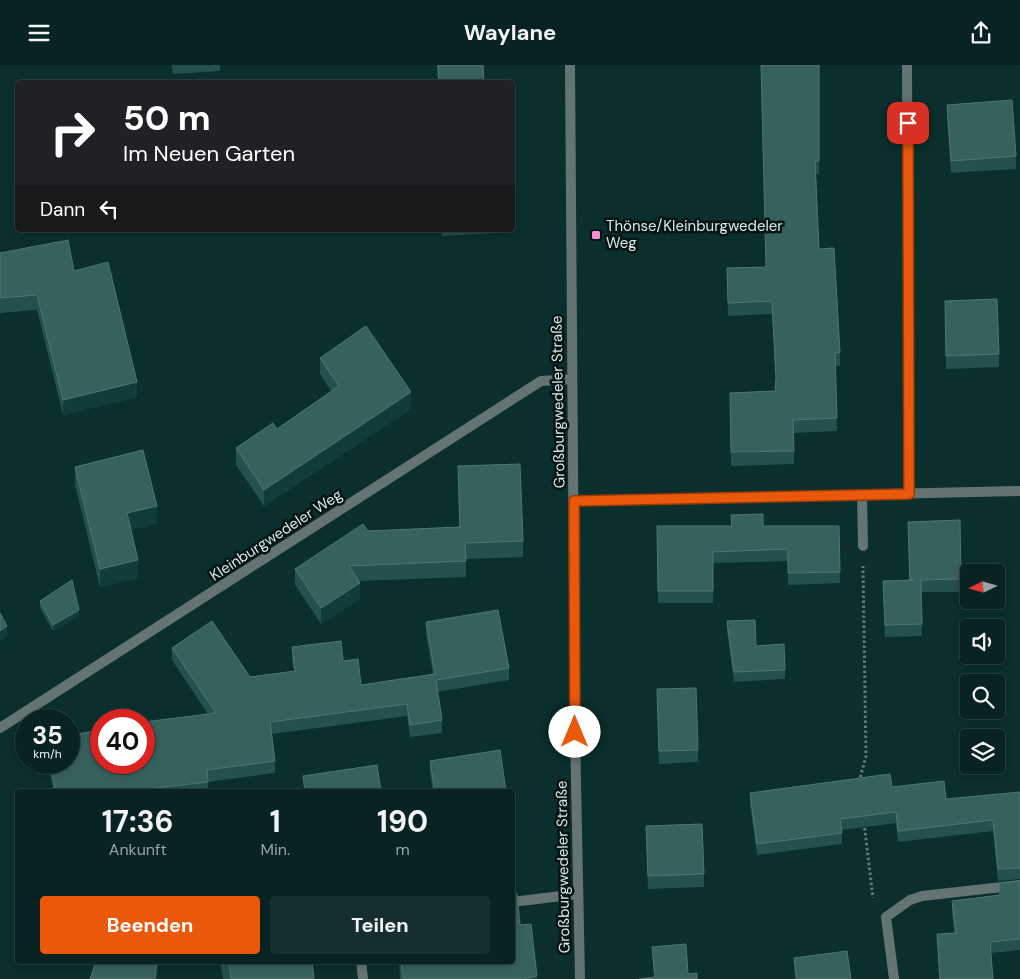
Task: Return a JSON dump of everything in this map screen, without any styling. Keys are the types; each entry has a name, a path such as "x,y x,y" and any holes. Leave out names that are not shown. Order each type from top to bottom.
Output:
{"street":[{"name":"Großburgwedeler Straße","path":"570,65 580,979"},
{"path":"907,65 909,494"},
{"name":"Kleinburgwedeler Weg","path":"0,728 541,381 572,379"},
{"path":"574,501 1020,491"},
{"path":"862,494 863,546"},
{"path":"894,979 886,917 910,901 922,896 1020,885"},
{"path":"515,902 578,894"},
{"path":"360,964 363,979"}],"path":[{"path":"860,791 860,782 866,756 863,546"},
{"path":"864,820 872,896 886,917"}],"building":[{"path":"438,65 483,65 484,80 439,80"},
{"path":"761,65 819,65 819,161 815,161 819,249 834,248 840,352 835,353 837,418 793,420 794,451 731,452 730,393 775,391 772,301 728,303 727,268 766,267"},
{"path":"1012,100 1016,156 951,161 947,105"},
{"path":"68,240 74,271 108,262 137,382 63,400 37,295 0,298 0,253"},
{"path":"997,299 999,354 946,356 945,301"},
{"path":"366,326 411,392 264,490 236,448 273,423 277,429 339,386 320,358"},
{"path":"143,450 157,506 127,513 138,560 100,569 75,467"},
{"path":"520,464 523,541 465,543 466,561 349,566 360,583 321,608 295,569 363,524 368,531 460,527 458,466"},
{"path":"763,514 763,526 839,526 840,572 788,573 788,549 713,552 713,591 658,591 657,526 732,526 731,515"},
{"path":"960,520 960,579 921,580 922,624 885,625 883,581 914,580 910,580 908,522"},
{"path":"72,580 79,610 53,625 40,601"},
{"path":"498,610 509,668 436,680 442,720 410,725 407,704 270,722 275,761 207,770 208,782 147,789 46,789 55,788 52,774 80,774 80,734 90,732 90,774 155,774 155,721 216,713 172,648 212,621 250,677 295,671 292,647 341,641 343,661 358,659 361,685 435,674 426,622"},
{"path":"0,613 7,626 0,631"},
{"path":"755,620 756,646 784,644 785,670 734,672 727,621"},
{"path":"696,688 698,750 659,751 657,689"},
{"path":"500,750 506,789 435,789 430,761"},
{"path":"377,765 381,789 305,789 303,776"},
{"path":"890,774 892,787 944,781 946,799 1020,792 1020,868 998,869 993,820 898,831 896,812 840,819 842,833 757,844 750,793"},
{"path":"702,824 704,874 648,876 646,826"},
{"path":"1020,881 1020,939 990,942 993,979 940,979 937,934 956,933 952,901 1000,895 999,883"},
{"path":"515,894 517,894 520,925 531,924 537,976 525,979 403,979 401,964 515,964"},
{"path":"686,944 688,974 697,973 697,979 639,979 655,977 652,947"},
{"path":"847,951 851,979 797,979 794,958"},
{"path":"95,964 157,964 155,979 90,979"},
{"path":"229,964 312,964 314,979 231,979"}],"place":[{"name":"Thönse/Kleinburgwedeler Weg","path":"596,235"}],"route":[{"path":"575,732 574,501 909,494 908,123"}]}
